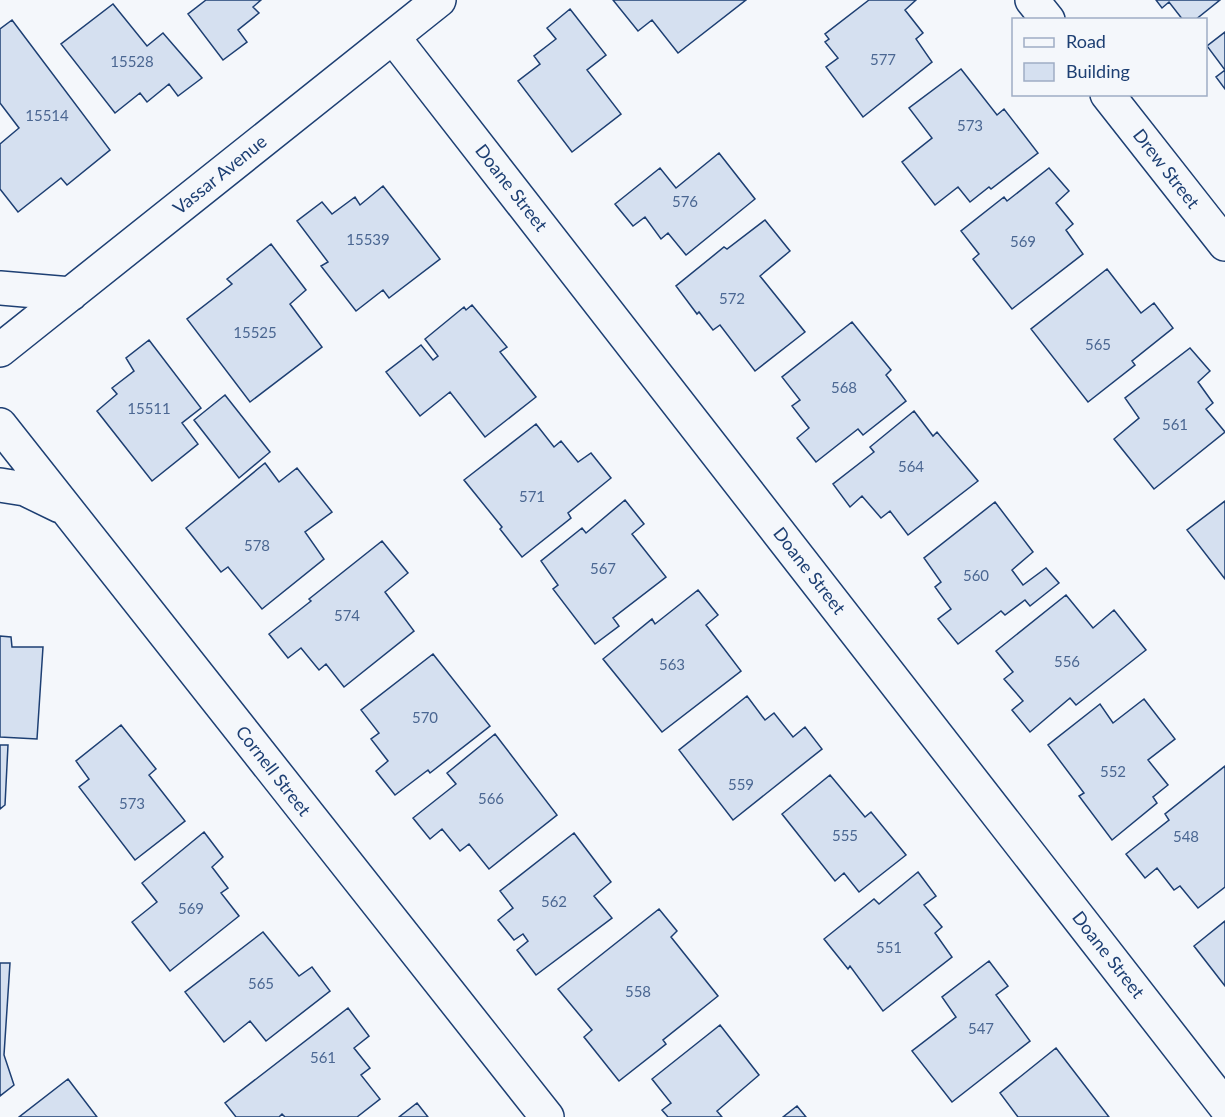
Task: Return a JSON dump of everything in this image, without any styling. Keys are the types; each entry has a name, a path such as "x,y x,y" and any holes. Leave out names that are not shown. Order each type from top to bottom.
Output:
{"street":[{"name":"Vassar Avenue","path":"0,350 439,0"},
{"path":"1032,0 1046,18"},
{"name":"Doane Street","path":"393,37 1225,1106"},
{"name":"Drew Street","path":"1109,96 1225,244"},
{"path":"0,288 71,294"},
{"name":"Cornell Street","path":"0,425 547,1117"},
{"path":"0,485 25,489 66,509"}],"building":[{"path":"206,0 261,0 253,7 259,13 238,30 247,42 223,60 188,14"},
{"path":"613,0 746,0 678,53 652,20 638,31"},
{"path":"869,0 916,0 905,10 923,33 916,39 932,62 863,117 826,67 838,58 825,42 829,39 825,34"},
{"path":"1156,0 1220,0 1198,18 1181,18 1169,2 1162,8"},
{"path":"113,4 147,46 163,33 202,78 178,96 169,84 147,102 140,93 115,113 61,44"},
{"path":"570,9 606,55 587,70 621,114 572,152 518,81 540,64 534,56 556,39 547,28"},
{"path":"12,20 110,150 67,185 61,178 18,212 0,189 0,144 19,128 0,103 0,29"},
{"path":"1225,32 1225,70 1207,46"},
{"path":"961,69 997,115 1004,109 1038,153 970,202 958,187 935,205 902,162 932,138 909,108"},
{"path":"1225,70 1225,89 1216,77"},
{"path":"719,153 755,199 686,255 668,233 661,239 645,217 633,226 615,204 660,168 676,188"},
{"path":"1049,168 1069,191 1056,203 1073,224 1066,230 1083,254 1012,309 973,259 979,254 961,231 1004,197 1007,201"},
{"path":"383,186 440,259 389,298 383,290 356,311 321,266 328,262 297,221 322,202 332,214 355,197 360,205"},
{"path":"765,220 790,251 760,276 805,332 755,371 720,325 713,330 699,312 697,314 676,286 724,247 727,249"},
{"path":"271,244 306,290 290,304 322,347 250,402 187,319 232,284 227,279"},
{"path":"1107,269 1141,313 1154,303 1173,328 1132,361 1135,365 1088,402 1031,329"},
{"path":"472,305 507,347 500,352 536,397 485,437 450,392 420,416 386,372 421,345 433,360 438,356 425,339 464,307 466,310"},
{"path":"852,322 891,370 886,375 906,401 863,435 858,429 816,462 797,438 809,428 792,406 800,400 782,377"},
{"path":"149,340 201,408 182,423 198,444 152,481 97,411 117,394 112,388 134,371 126,358"},
{"path":"1190,348 1210,371 1198,382 1213,403 1206,409 1225,432 1154,489 1114,439 1139,418 1125,398"},
{"path":"225,395 270,452 239,478 194,420"},
{"path":"914,411 933,436 937,432 978,481 908,535 890,511 881,518 862,496 850,507 833,484 874,452 870,447"},
{"path":"536,424 554,447 561,441 578,462 591,453 611,478 568,513 571,518 522,557 500,529 502,527 464,480"},
{"path":"265,463 279,482 297,468 332,512 305,532 324,559 262,609 228,567 221,572 186,528"},
{"path":"625,500 644,524 632,534 666,577 613,618 619,626 595,644 553,589 558,585 541,561 582,528 586,533"},
{"path":"1225,501 1225,579 1187,530"},
{"path":"995,502 1033,552 1012,570 1023,585 1046,568 1059,583 1030,606 1025,600 1005,615 1001,611 958,644 938,619 951,609 935,587 941,582 924,558"},
{"path":"382,541 408,573 385,592 414,631 344,687 326,664 319,670 301,648 288,658 269,634"},
{"path":"698,590 718,615 706,625 741,671 662,732 603,659 652,619 655,624"},
{"path":"1066,595 1093,628 1114,610 1146,650 1076,705 1070,698 1030,732 1012,710 1023,701 1004,679 1013,672 996,651"},
{"path":"0,636 11,637 12,647 43,647 37,739 0,737"},
{"path":"433,654 490,726 430,773 428,770 395,795 376,771 388,761 371,739 379,733 361,710"},
{"path":"747,696 765,720 774,713 793,737 805,727 822,749 733,820 679,750"},
{"path":"1144,699 1175,739 1148,760 1168,785 1153,797 1157,803 1112,840 1079,796 1084,793 1048,745 1100,704 1113,723"},
{"path":"121,725 156,769 149,775 185,821 135,860 79,787 89,779 76,761"},
{"path":"495,734 557,815 489,869 469,844 460,851 442,829 430,839 413,818 456,784 447,773"},
{"path":"0,745 8,745 5,805 0,809"},
{"path":"1225,766 1225,887 1198,908 1180,886 1174,890 1157,868 1145,878 1126,854 1169,820 1165,814"},
{"path":"830,775 865,817 871,812 906,855 859,892 844,873 835,881 782,814"},
{"path":"204,832 223,857 212,867 228,888 221,893 239,916 170,971 132,922 157,902 142,883"},
{"path":"574,833 611,882 594,896 612,918 536,975 517,950 528,941 523,934 514,940 498,920 513,908 500,891"},
{"path":"918,872 936,896 924,905 942,927 935,933 952,957 883,1011 850,966 848,969 824,939 874,899 879,904"},
{"path":"659,909 677,931 671,937 718,996 663,1040 666,1044 619,1081 584,1037 592,1030 558,989"},
{"path":"1225,921 1225,986 1194,946"},
{"path":"263,932 299,976 312,967 330,991 266,1041 250,1021 224,1042 185,992"},
{"path":"989,961 1008,986 996,995 1030,1041 952,1102 912,1051 956,1017 942,997"},
{"path":"0,963 10,963 4,1055 14,1085 0,1096"},
{"path":"348,1008 369,1036 354,1048 370,1068 361,1075 380,1099 357,1117 285,1117 282,1114 279,1117 236,1117 225,1103"},
{"path":"720,1025 759,1075 717,1111 722,1117 668,1117 662,1110 671,1103 652,1079"},
{"path":"1056,1048 1109,1117 1018,1117 1000,1093"},
{"path":"68,1079 97,1117 19,1117"},
{"path":"417,1103 428,1117 399,1117"},
{"path":"797,1106 806,1117 783,1117"}]}
